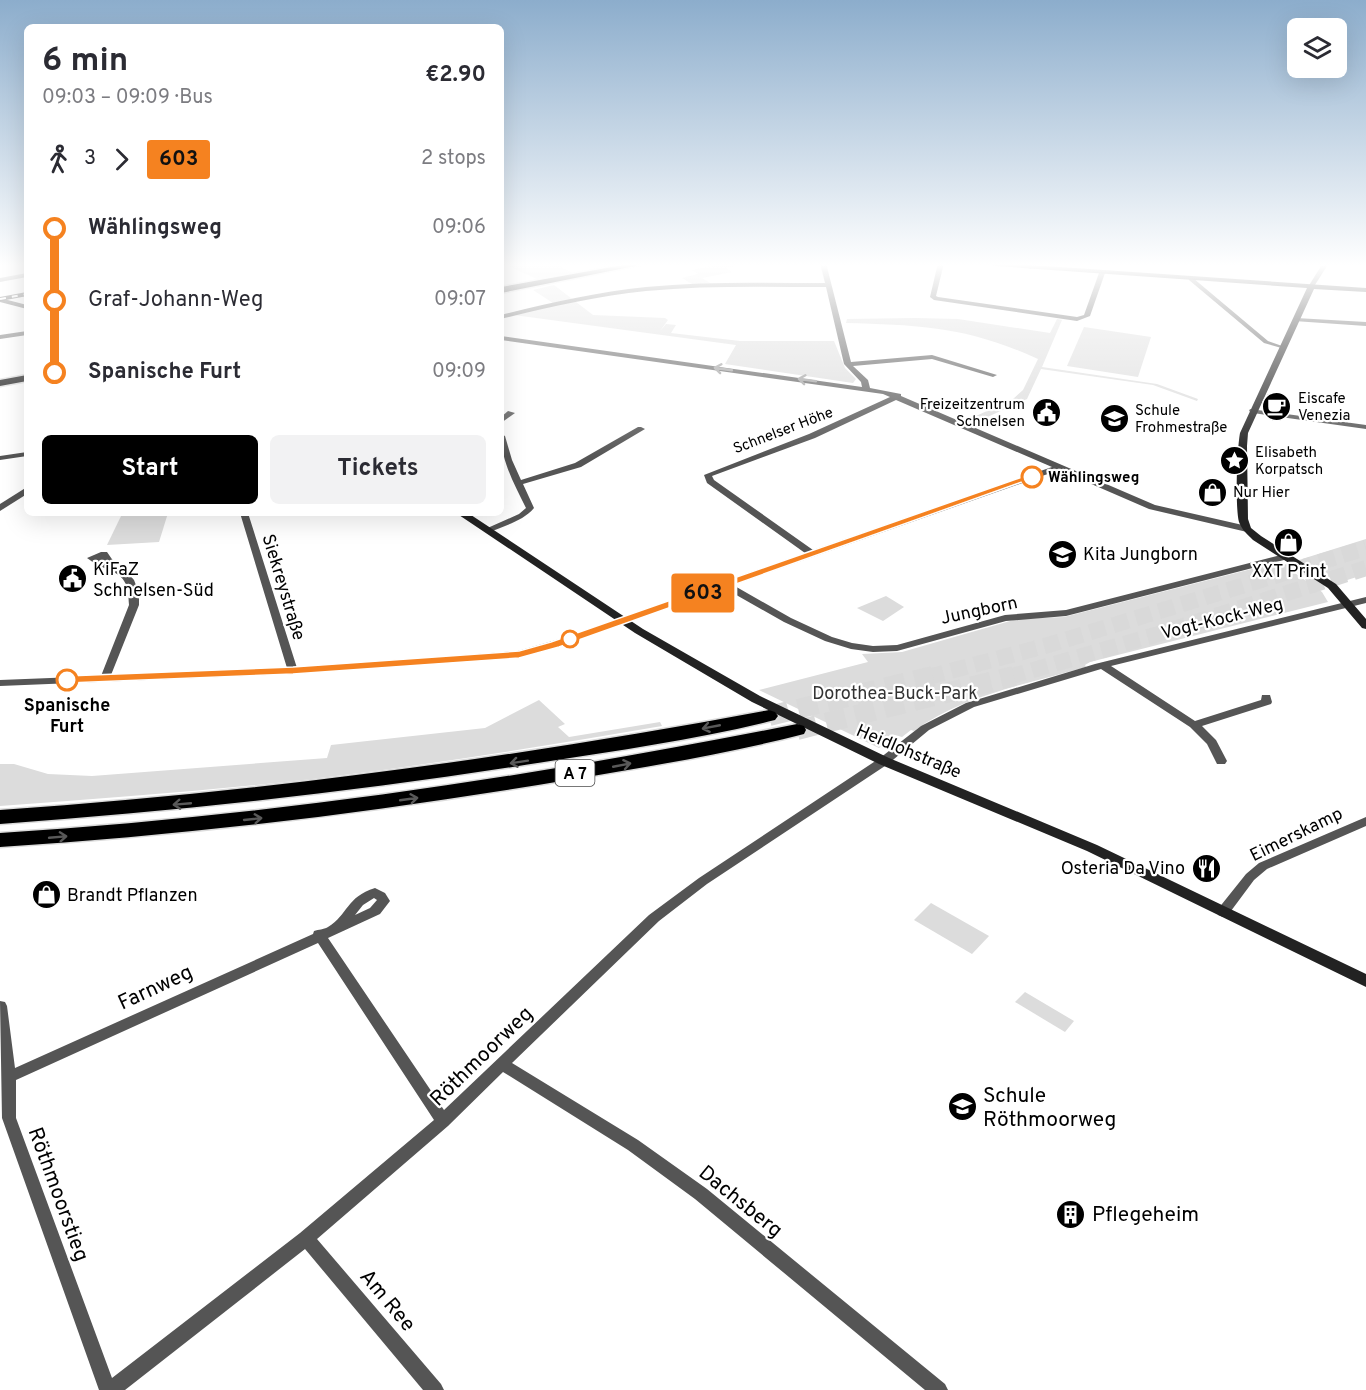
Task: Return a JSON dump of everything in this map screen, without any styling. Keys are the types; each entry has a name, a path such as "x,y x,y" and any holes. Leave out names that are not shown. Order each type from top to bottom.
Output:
{"highway":[{"name":"A 7","path":"0,817 122,809 345,787 585,751 768,716"},
{"name":"A 7","path":"0,840 133,831 351,807 592,770 797,730"}],"main road":[{"path":"1292,328 1244,433 1242,446 1243,519 1247,529 1348,603 1366,626"},
{"path":"0,383 24,379"},
{"name":"Heidlohstraße","path":"466,516 623,621 739,690 884,761 1043,825 1366,981"}],"street":[{"path":"839,328 848,364 865,382 866,388"},
{"path":"1249,328 1266,342 1283,348"},
{"path":"0,337 24,333"},
{"path":"504,338 866,388 898,396 1152,507 1247,529"},
{"path":"848,364 932,357 993,375"},
{"name":"Schnelser Höhe","path":"812,554 710,482 708,475 711,471 812,436 898,396"},
{"path":"1253,411 1366,427"},
{"path":"504,418 511,412"},
{"path":"519,483 578,465 641,429"},
{"path":"487,530 529,511 529,505 504,446"},
{"path":"0,458 24,454"},
{"path":"0,683 293,671 519,654 555,645 1059,467"},
{"path":"0,508 24,492"},
{"name":"Siekreystraße","path":"245,516 293,671"},
{"name":"Jungborn","path":"726,585 830,641 863,650 880,650 897,648 1005,618 1066,613 1285,557"},
{"path":"105,678 134,605 134,593 129,580 113,567"},
{"name":"Vogt-Kock-Weg","path":"884,761 925,728 970,705 1103,665 1366,600"},
{"path":"1103,665 1194,725 1212,742 1221,761"},
{"path":"1194,725 1267,702 1266,697"},
{"name":"Röthmoorweg","path":"110,1390 306,1238 443,1121 654,918 703,881 884,761"},
{"name":"Eimerskamp","path":"1222,912 1250,877 1263,866 1366,821"},
{"name":"Farnweg","path":"9,1077 337,926"},
{"path":"319,934 443,1121"},
{"name":"Röthmoorstieg","path":"0,1006 9,1077 9,1119 110,1390"},
{"name":"Dachsberg","path":"503,1065 633,1145 701,1194 939,1390"},
{"name":"Am Ree","path":"306,1238 435,1390"}],"green space":[{"path":"609,328 662,328 660,331 663,328 674,328 671,333 740,341 834,341 845,368 856,379 853,383 725,364 736,345"},
{"path":"928,328 1016,328 1050,333 1053,328 1059,328 1042,367 1157,384 1198,399 1197,401 1153,385 1041,369 1027,399 970,425 963,422 1013,399 1023,390 1038,359 989,340"},
{"path":"1084,328 1151,337 1138,377 1067,366"},
{"path":"121,516 167,516 159,542 107,545"},
{"path":"1366,539 1366,574 1338,583 1302,559"},
{"name":"Dorothea-Buck-Park","path":"1279,562 1322,592 1328,602 1090,662 1085,665 1086,667 975,699 953,708 902,737 895,735 879,748 759,690 868,662 862,654 902,652 1017,619 1064,617"},
{"path":"886,596 904,607 883,621 857,608"},
{"path":"539,700 565,724 558,727 569,737 660,722 662,726 487,755 312,779 195,791 0,806 0,764 14,764 48,774 92,776 327,758 331,745 485,728"},
{"path":"931,903 989,936 972,954 914,920"},
{"path":"1025,992 1074,1021 1065,1032 1015,1002"}],"tunnel":[{"path":"928,677 1045,646 1366,548"},
{"path":"1009,677 1155,635 1366,568"},
{"path":"769,716 933,676"},
{"path":"797,730 1014,676"}],"bus line":[{"name":"603","path":"67,680 293,671 519,654 555,645 1032,477"}],"place":[{"name":"Eiscafe Venezia","path":"1277,407"},
{"name":"Freizeitzentrum Schnelsen","path":"1046,413"},
{"name":"Schule Frohmestraße","path":"1114,419"},
{"name":"Elisabeth Korpatsch","path":"1234,461"},
{"name":"Wählingsweg","path":"1032,477"},
{"name":"Nur Hier","path":"1212,492"},
{"name":"XXT Print","path":"1289,542"},
{"name":"Kita Jungborn","path":"1062,554"},
{"name":"KiFaZ Schnelsen-Süd","path":"72,579"},
{"name":"Spanische Furt","path":"67,680"},
{"name":"Osteria Da Vino","path":"1206,868"},
{"name":"Brandt Pflanzen","path":"46,895"},
{"name":"Schule Röthmoorweg","path":"962,1107"},
{"name":"Pflegeheim","path":"1071,1214"}]}
